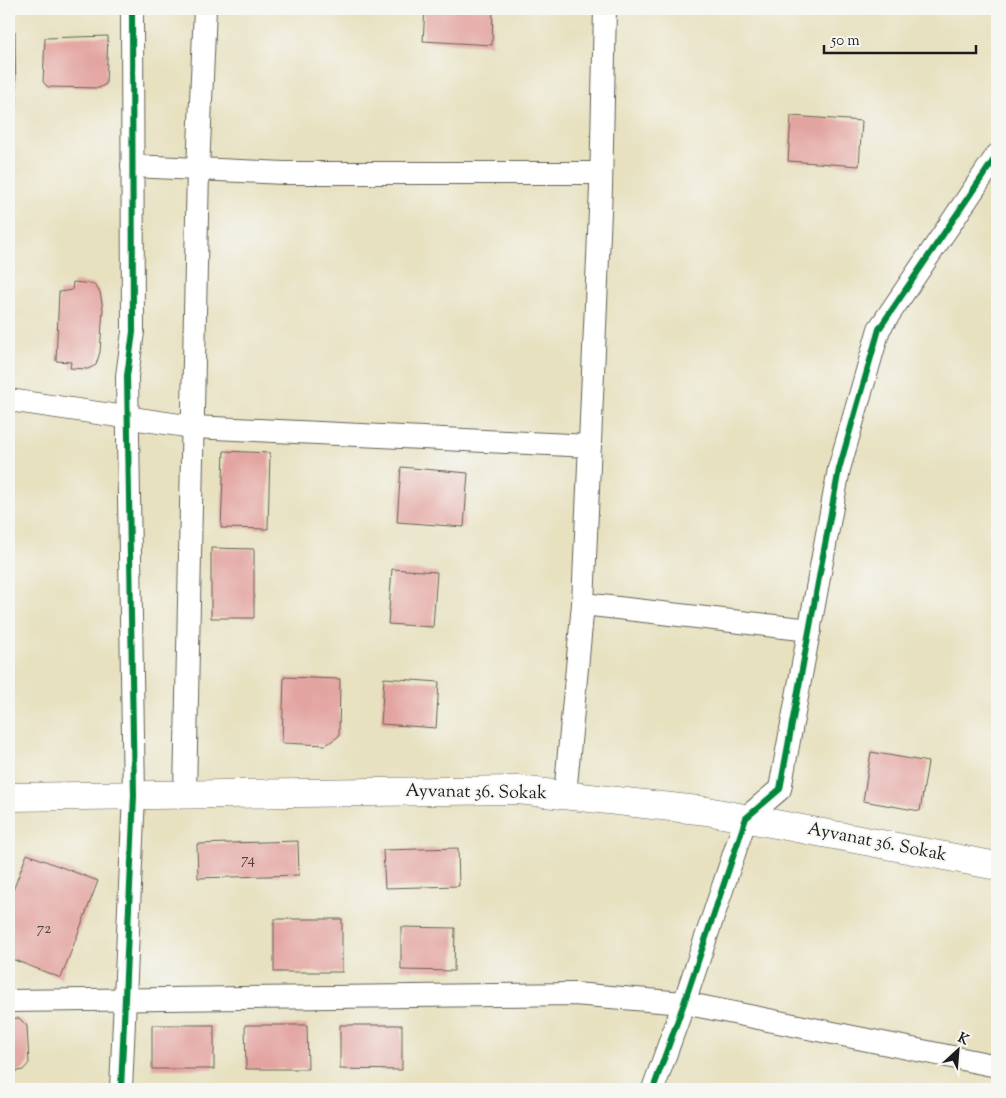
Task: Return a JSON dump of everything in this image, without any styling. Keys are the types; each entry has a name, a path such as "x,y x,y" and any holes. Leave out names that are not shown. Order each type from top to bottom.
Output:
{"street":[{"path":"121,1089 134,795 127,376 133,332 132,9"},
{"path":"185,794 198,169 205,9"},
{"path":"565,795 583,604 601,173 605,9"},
{"path":"653,1089 746,818 780,790 839,469 879,328 997,155"},
{"path":"132,166 284,173 601,173"},
{"path":"9,400 192,427 590,446"},
{"path":"583,604 810,630"},
{"name":"Ayvanat 36. Sokak","path":"9,797 518,790 706,811 997,866"},
{"path":"9,1001 574,994 684,1003 997,1066"}],"building":[{"path":"425,9 493,9 492,45 423,41"},
{"path":"9,32 15,32 16,107 9,107"},
{"path":"108,36 106,84 99,88 48,87 43,82 45,38"},
{"path":"791,116 862,121 859,166 788,161"},
{"path":"9,134 11,134 14,194 9,194"},
{"path":"73,282 94,284 100,292 103,309 100,352 96,365 88,369 70,368 71,362 56,361 59,292 72,290"},
{"path":"224,451 270,453 268,529 221,528"},
{"path":"401,467 468,473 464,527 397,522"},
{"path":"211,548 254,549 254,618 211,618"},
{"path":"392,569 437,572 433,627 388,624"},
{"path":"284,677 340,679 339,736 326,745 282,743"},
{"path":"384,678 439,682 436,728 381,724"},
{"path":"871,752 928,762 920,811 863,801"},
{"path":"298,841 299,875 198,878 197,844"},
{"path":"458,848 459,886 385,888 383,850"},
{"path":"27,854 98,881 61,978 9,958 9,901"},
{"path":"274,919 342,919 342,972 274,972"},
{"path":"401,927 455,928 454,971 401,970"},
{"path":"19,1018 27,1026 29,1063 23,1070 9,1073 9,1019"},
{"path":"152,1025 214,1025 214,1069 152,1069"},
{"path":"245,1025 307,1025 308,1069 246,1069"},
{"path":"340,1025 402,1025 402,1070 340,1069"}],"cycle path":[{"path":"121,1089 134,795 127,376 133,332 132,9"},
{"path":"653,1089 746,818 780,789 839,469 879,329 997,155"}]}
